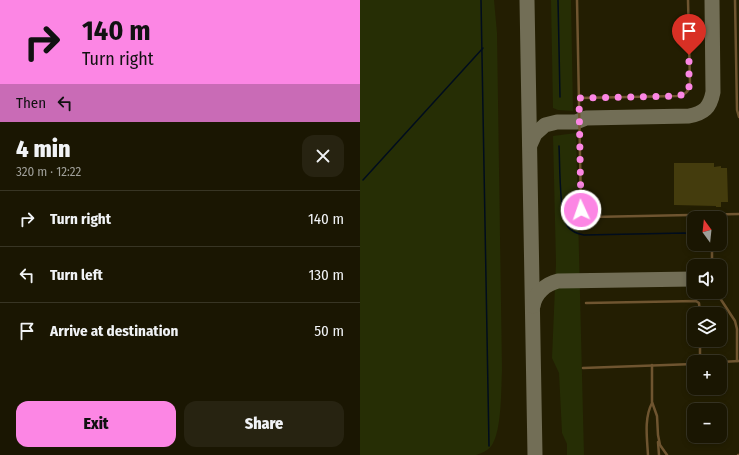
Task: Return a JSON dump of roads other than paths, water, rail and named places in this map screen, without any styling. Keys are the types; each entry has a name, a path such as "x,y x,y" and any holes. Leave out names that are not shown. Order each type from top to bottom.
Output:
{"lane":[{"path":"577,0 581,210 585,215 592,217 687,216"},
{"path":"579,98 677,96 687,92 690,83 688,0"},
{"path":"735,0 737,110 739,116"},
{"path":"727,215 739,214"},
{"path":"721,299 735,321 737,329 738,361 727,362"},
{"path":"586,303 696,301 699,303 699,307"},
{"path":"583,368 687,364"},
{"path":"652,366 652,402 657,416 658,455"},
{"path":"648,455 647,417 652,402"},
{"path":"658,435 660,445 667,455"}],"waterway":[{"path":"481,0 489,446"},
{"path":"558,0 560,97"},
{"path":"363,180 483,48"},
{"path":"559,146 561,200 565,221 571,230 584,235 687,234"}]}
